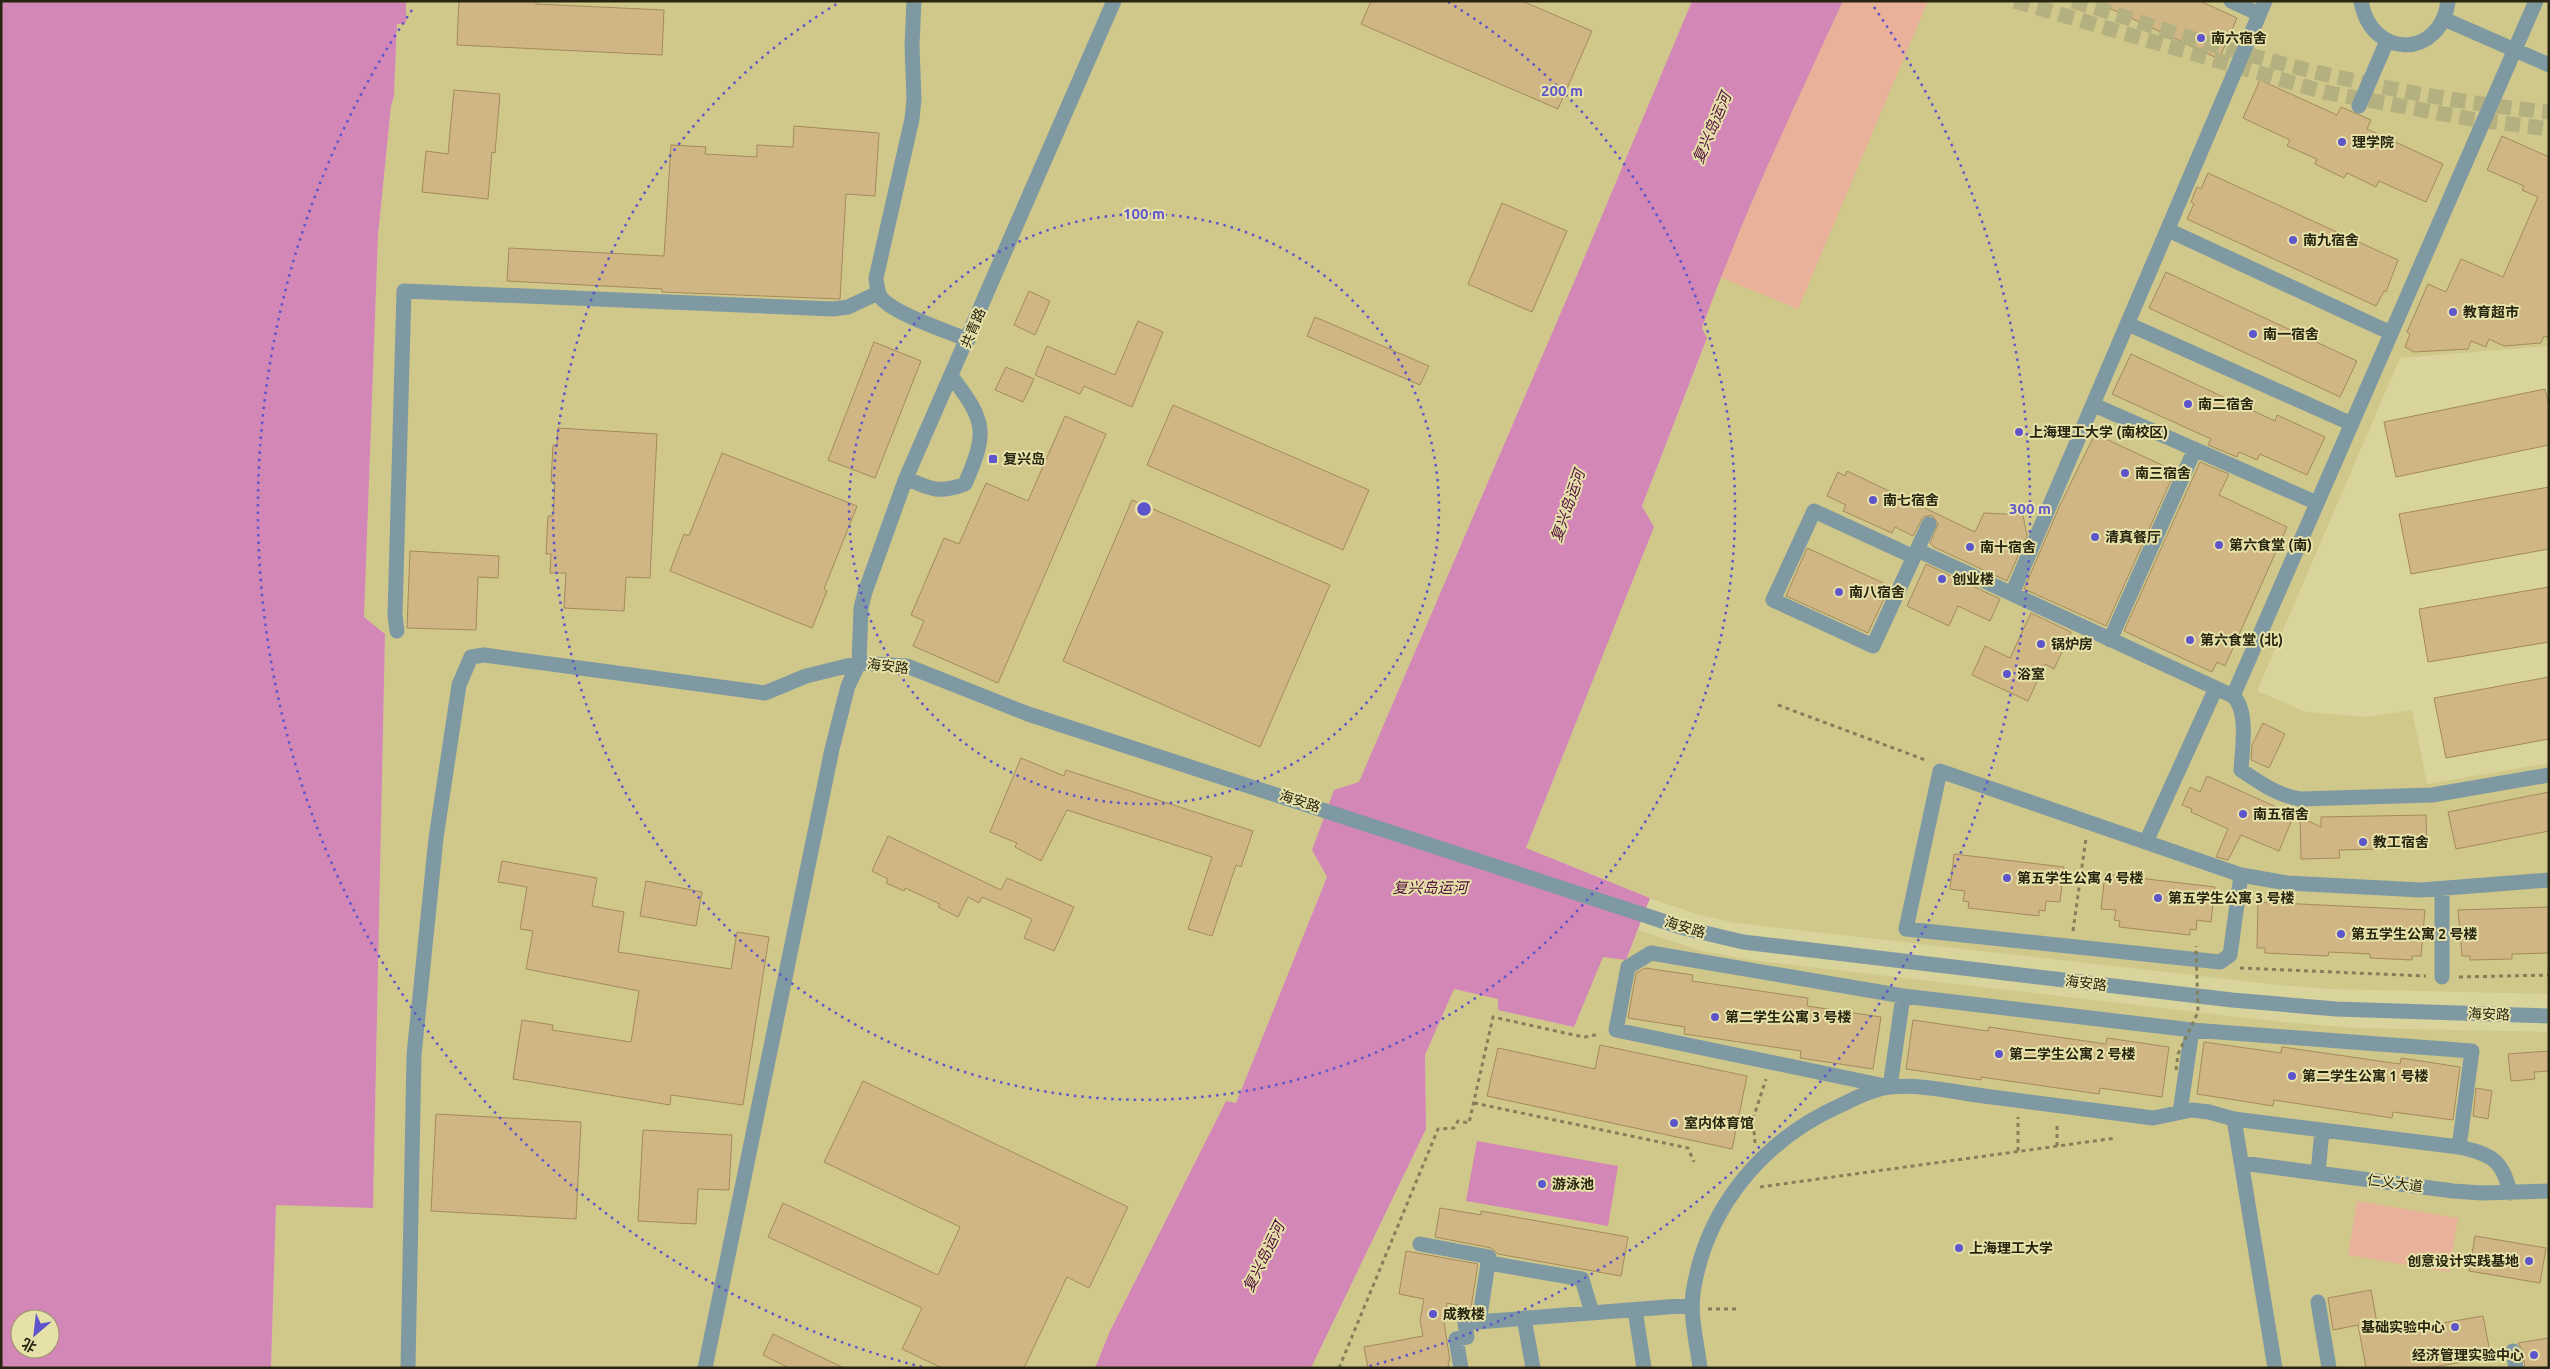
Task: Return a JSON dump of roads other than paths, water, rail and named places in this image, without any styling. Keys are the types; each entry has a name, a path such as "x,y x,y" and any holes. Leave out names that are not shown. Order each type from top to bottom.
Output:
{"street":[{"path":"914,1 912,45 914,99 876,278 878,293 883,299 902,311 968,340"},
{"name":"共青路","path":"859,662 861,608 887,525 1114,1"},
{"path":"2012,594 2262,8 2231,1"},
{"path":"2361,1 2364,17 2373,32 2387,41 2403,45 2420,42 2435,33 2444,19 2448,1"},
{"path":"2233,696 2536,1"},
{"path":"2444,19 2549,65"},
{"path":"2359,106 2387,41"},
{"path":"2168,230 2391,332"},
{"path":"397,631 395,615 404,291 833,309 848,307 878,293"},
{"path":"2128,324 2352,424"},
{"path":"906,478 934,490 948,490 964,484 979,450 981,435 971,403 952,378"},
{"path":"2094,405 2317,503"},
{"path":"2110,640 2194,449"},
{"path":"1929,524 1915,554 1873,646 1773,600 1814,511 1915,554 2012,594 2233,696 2240,708 2243,734 2241,770 2260,784 2288,796 2300,799 2432,794 2549,775"},
{"name":"海安路","path":"408,1368 414,1055 439,819 459,685 471,657 484,655 765,693 806,676 859,662 907,666 1028,714 1716,937 1743,942 2232,1000 2336,1009 2549,1016"},
{"path":"704,1368 832,749 848,686 859,662"},
{"path":"2146,842 2216,688"},
{"path":"2241,875 2230,955 2224,961 1906,929 1940,771 2241,875 2287,883 2442,889 2549,880"},
{"path":"2442,889 2442,977"},
{"path":"2459,1147 2472,1051 2192,1030 1903,996 1651,953 1628,967 1616,1030 1890,1087 1934,1089 2153,1118 2180,1112 2209,1112 2234,1119 2459,1147 2492,1157 2501,1165 2507,1176 2510,1193"},
{"path":"1890,1087 1903,996"},
{"path":"2180,1112 2180,1074 2192,1030"},
{"path":"1700,1368 1692,1307 1697,1275 1706,1243 1734,1191 1757,1161 1788,1134 1854,1099 1890,1087"},
{"path":"2234,1119 2275,1368"},
{"path":"2318,1173 2322,1130"},
{"name":"仁义大道","path":"2242,1163 2453,1191 2510,1193 2549,1191"},
{"path":"1420,1244 1489,1257 1479,1322"},
{"path":"1489,1263 1582,1279 1592,1313"},
{"path":"2318,1302 2329,1368"},
{"path":"1461,1368 1456,1339 1467,1337 1465,1323 1692,1307"},
{"path":"1635,1310 1644,1368"},
{"path":"1524,1318 1533,1368"},
{"path":"2513,1351 2516,1368"}],"water":[{"path":"1,1 406,1 406,23 397,24 394,96 391,106 378,236 364,617 385,634 373,1208 276,1205 271,1368 1,1368"},
{"name":"复兴岛运河","path":"1692,1 1843,1 1769,163 1717,287 1702,328 1707,338 1642,506 1654,527 1526,848 1650,898 1626,960 1603,957 1574,1027 1498,1010 1498,999 1454,989 1425,1055 1426,1129 1311,1368 1095,1368 1110,1331 1226,1101 1236,1103 1327,877 1312,850 1334,790 1359,782 1577,275"},
{"name":"游泳池","path":"1477,1141 1618,1166 1608,1226 1466,1201"}],"tunnel":[{"path":"2015,1 2324,92 2471,119 2549,129"},
{"path":"2073,1 2256,57 2339,77 2422,94 2549,112"}],"place":[{"name":"南六宿舍","path":"2201,38"},
{"name":"理学院","path":"2342,142"},
{"name":"南九宿舍","path":"2293,240"},
{"name":"教育超市","path":"2453,312"},
{"name":"南一宿舍","path":"2253,334"},
{"name":"南二宿舍","path":"2188,404"},
{"name":"上海理工大学 (南校区)","path":"2019,432"},
{"name":"复兴岛","path":"993,459"},
{"name":"南三宿舍","path":"2125,473"},
{"name":"南七宿舍","path":"1873,500"},
{"name":"清真餐厅","path":"2095,537"},
{"name":"第六食堂 (南)","path":"2219,545"},
{"name":"南十宿舍","path":"1970,547"},
{"name":"创业楼","path":"1942,579"},
{"name":"南八宿舍","path":"1839,592"},
{"name":"第六食堂 (北)","path":"2190,640"},
{"name":"锅炉房","path":"2041,644"},
{"name":"浴室","path":"2007,674"},
{"name":"南五宿舍","path":"2243,814"},
{"name":"教工宿舍","path":"2363,842"},
{"name":"第五学生公寓 4 号楼","path":"2007,878"},
{"name":"第五学生公寓 3 号楼","path":"2158,898"},
{"name":"第五学生公寓 2 号楼","path":"2341,934"},
{"name":"第二学生公寓 3 号楼","path":"1715,1017"},
{"name":"第二学生公寓 2 号楼","path":"1999,1054"},
{"name":"第二学生公寓 1 号楼","path":"2292,1076"},
{"name":"室内体育馆","path":"1674,1123"},
{"name":"游泳池","path":"1542,1184"},
{"name":"上海理工大学","path":"1959,1248"},
{"name":"创意设计实践基地","path":"2529,1261"},
{"name":"成教楼","path":"1433,1314"},
{"name":"基础实验中心","path":"2455,1327"},
{"name":"经济管理实验中心","path":"2534,1355"}]}
